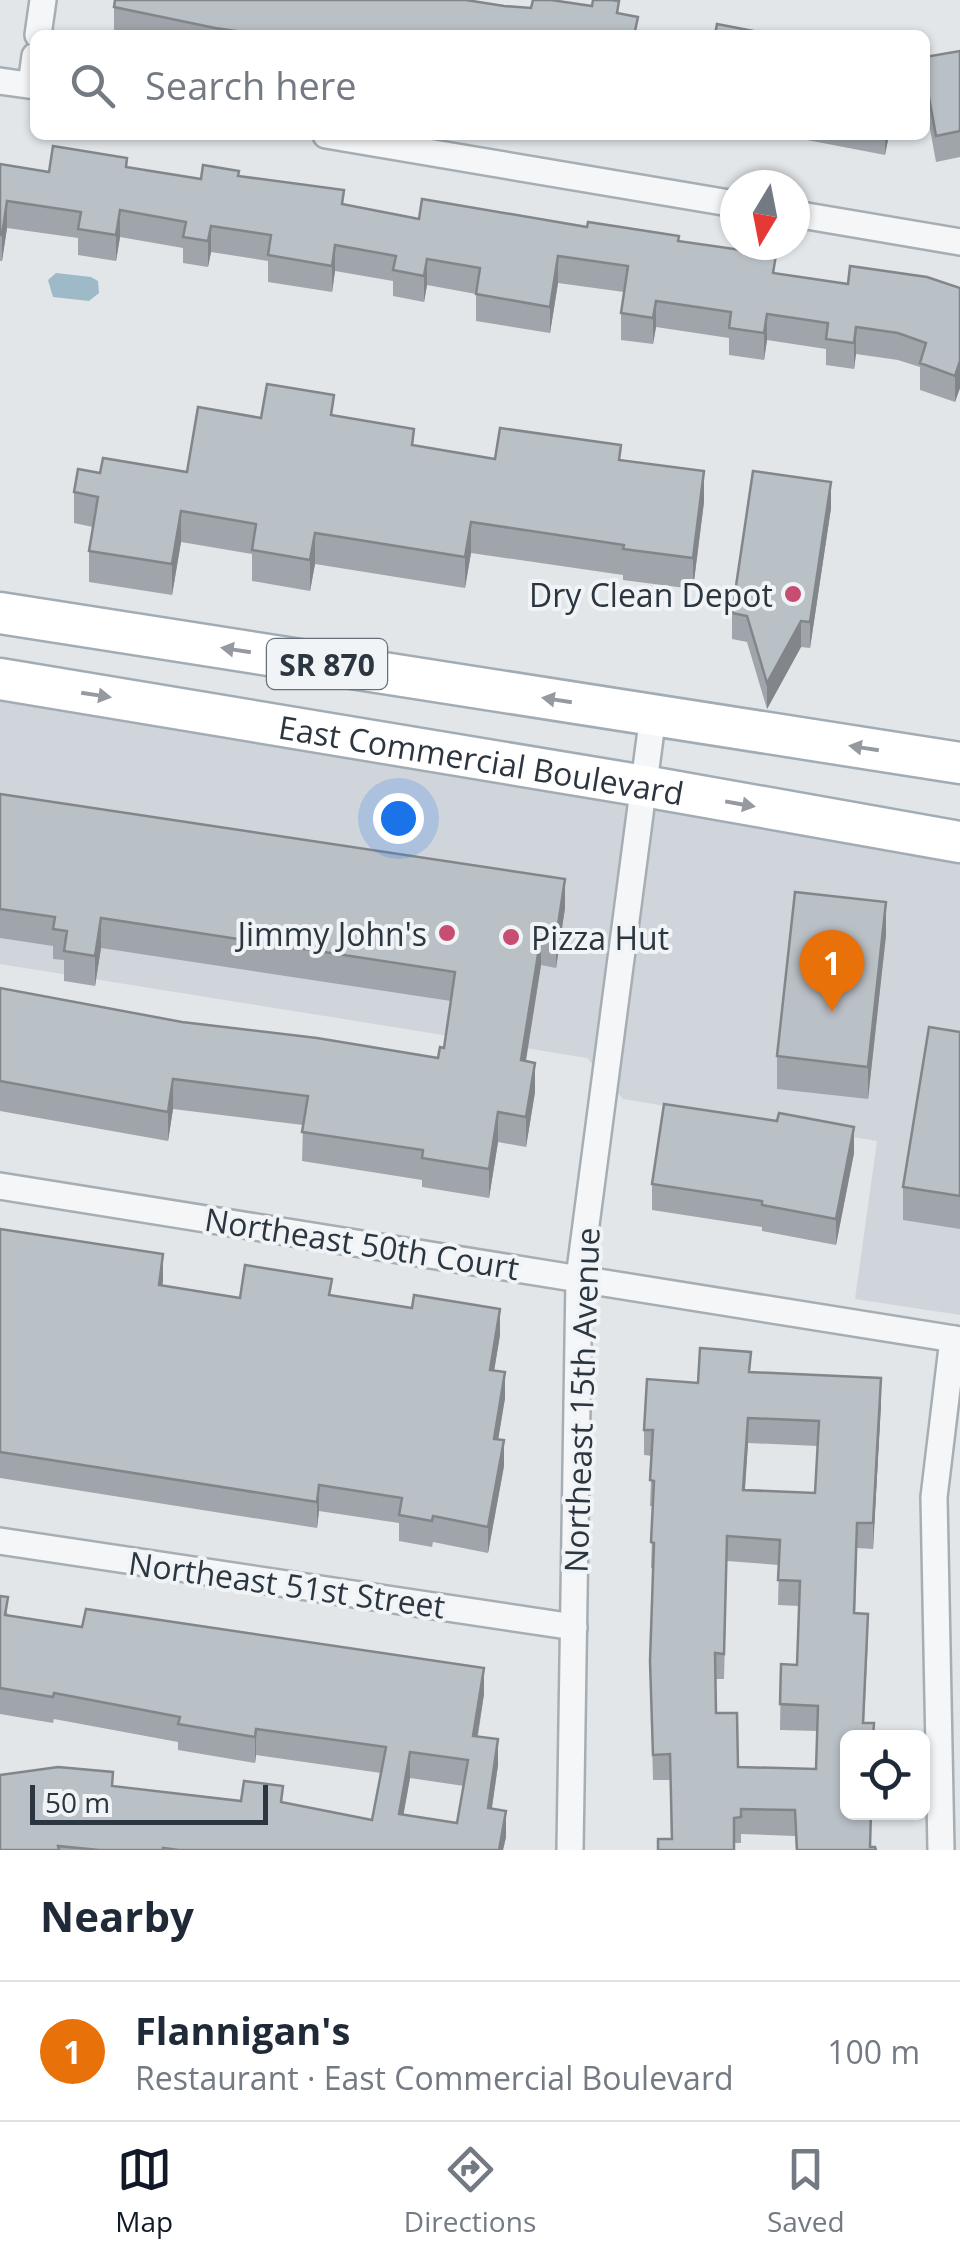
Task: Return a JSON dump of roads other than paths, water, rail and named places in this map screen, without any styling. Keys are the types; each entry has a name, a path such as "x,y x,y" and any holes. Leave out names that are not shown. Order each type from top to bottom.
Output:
{"main road":[{"name":"SR 870","path":"0,613 960,763"},
{"name":"East Commercial Boulevard","path":"0,680 960,842"}],"street":[{"path":"39,30 43,0"},
{"path":"0,81 30,86"},
{"path":"356,140 720,201"},
{"path":"810,217 960,242"},
{"name":"Northeast 15th Avenue","path":"570,1850 578,1278 653,715"},
{"name":"Northeast 50th Court","path":"0,1186 956,1340"},
{"path":"941,1850 934,1497 956,1340"},
{"name":"Northeast 51st Street","path":"0,1542 574,1626"}],"water":[{"path":"56,273 91,277 98,281 99,293 89,301 53,297 48,280"}],"place":[{"name":"Dry Clean Depot","path":"793,594"},
{"name":"Jimmy John's","path":"447,933"},
{"name":"Pizza Hut","path":"511,937"},
{"name":"Flannigan's","path":"832,1012"}]}
